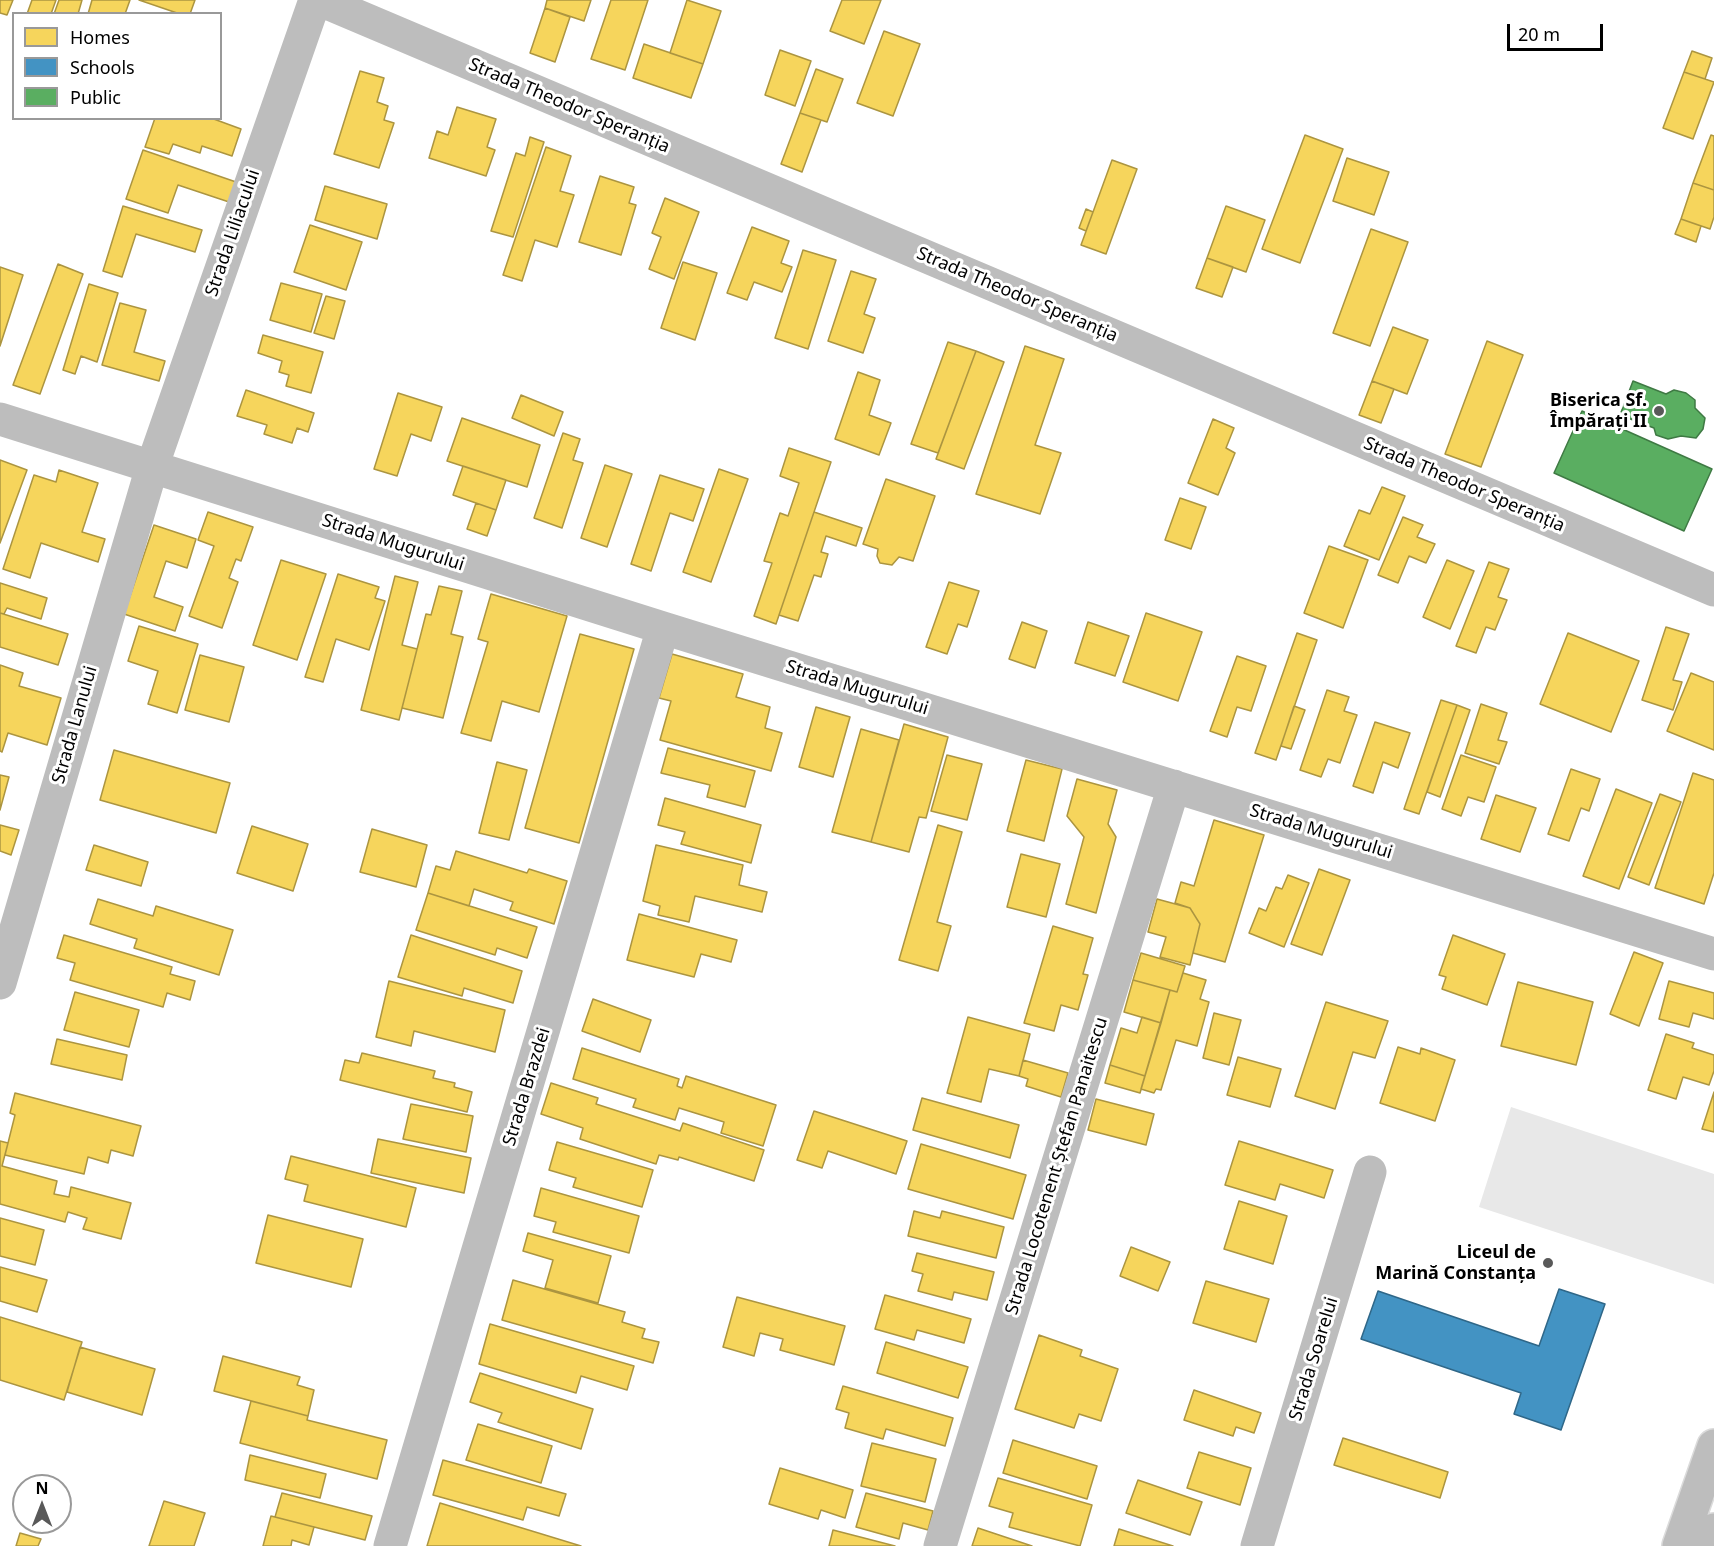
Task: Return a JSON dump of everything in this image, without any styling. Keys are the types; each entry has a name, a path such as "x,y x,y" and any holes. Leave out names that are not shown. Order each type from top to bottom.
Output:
{"street":[{"name":"Strada Liliacului","path":"152,467 315,0"},
{"name":"Strada Theodor Speranția","path":"320,0 1714,590"},
{"name":"Strada Mugurului","path":"0,419 663,628 1714,954"},
{"name":"Strada Lanului","path":"0,983 152,467"},
{"name":"Strada Brazdei","path":"390,1546 663,628"},
{"name":"Strada Locotenent Ștefan Panaitescu","path":"940,1546 1174,786"},
{"name":"Strada Soarelui","path":"1257,1546 1370,1172"},
{"path":"1679,1546 1714,1446"},
{"path":"1708,1546 1714,1530"}],"shaded area":[{"path":"1511,1107 1714,1174 1714,1284 1479,1207"}],"building: Homes":[{"path":"0,0 13,0 7,15 0,13"},
{"path":"32,0 56,0 52,12 28,12"},
{"path":"59,0 82,0 79,12 55,12"},
{"path":"92,0 130,0 126,12 89,12"},
{"path":"139,0 195,0 191,12 174,12"},
{"path":"547,0 591,0 584,21 545,8"},
{"path":"611,0 648,0 625,70 591,59"},
{"path":"687,0 721,11 703,64 670,53"},
{"path":"842,0 881,0 864,44 830,31"},
{"path":"545,8 570,17 555,62 530,53"},
{"path":"884,31 920,44 893,116 857,103"},
{"path":"644,44 703,64 691,98 633,78"},
{"path":"780,50 811,61 795,106 765,95"},
{"path":"1692,51 1712,58 1705,79 1684,72"},
{"path":"816,69 843,79 827,122 800,113"},
{"path":"360,71 384,78 377,102 388,106 384,120 394,123 379,168 334,154"},
{"path":"1684,72 1714,82 1693,139 1663,128"},
{"path":"457,107 496,119 487,147 495,150 486,176 429,158 437,131 448,135"},
{"path":"800,113 821,120 802,172 781,164"},
{"path":"154,120 216,120 241,129 232,156 202,146 200,153 173,144 169,154 145,147"},
{"path":"1305,135 1343,149 1300,263 1262,249"},
{"path":"1711,135 1714,136 1714,190 1693,183"},
{"path":"530,137 544,142 513,237 491,231 516,153 525,156"},
{"path":"546,147 571,156 560,191 574,195 557,247 535,240 522,281 503,275"},
{"path":"143,150 239,183 232,203 178,185 168,213 126,199"},
{"path":"1347,158 1389,172 1374,215 1333,201"},
{"path":"1112,160 1137,169 1106,254 1081,245"},
{"path":"600,176 634,187 629,203 636,205 621,255 579,242"},
{"path":"1693,183 1714,190 1714,217 1710,229 1681,219"},
{"path":"325,186 387,204 377,239 315,220"},
{"path":"665,198 699,212 674,279 649,269 661,237 652,233"},
{"path":"123,206 202,230 195,252 136,234 122,277 103,271"},
{"path":"1226,206 1265,220 1246,272 1207,258"},
{"path":"1086,209 1093,212 1086,231 1079,228"},
{"path":"1681,219 1701,226 1696,242 1675,234"},
{"path":"310,225 362,242 346,290 294,272"},
{"path":"752,227 789,241 781,263 792,267 782,292 754,282 747,300 727,293"},
{"path":"1371,229 1408,242 1370,346 1333,333"},
{"path":"803,250 836,260 808,349 775,338"},
{"path":"1207,258 1233,267 1222,297 1196,288"},
{"path":"683,262 717,273 695,340 661,328"},
{"path":"58,264 83,274 40,394 13,385"},
{"path":"0,267 23,275 0,346"},
{"path":"851,271 876,279 864,314 875,318 863,353 828,341"},
{"path":"281,283 322,294 311,332 270,320"},
{"path":"89,284 118,293 97,362 81,356 75,374 63,370"},
{"path":"326,296 345,301 334,339 314,333"},
{"path":"120,303 146,310 134,352 165,361 159,381 102,365"},
{"path":"1393,327 1428,340 1407,394 1372,381"},
{"path":"263,335 323,352 311,393 286,386 289,375 279,372 282,361 258,353"},
{"path":"1487,341 1523,355 1481,467 1445,454"},
{"path":"948,342 976,351 938,453 911,444"},
{"path":"1025,346 1064,359 1035,445 1061,453 1040,514 976,494"},
{"path":"976,351 1004,362 964,469 936,459"},
{"path":"858,372 880,380 869,415 891,423 879,455 835,439"},
{"path":"1372,381 1394,389 1381,423 1359,415"},
{"path":"246,390 314,413 308,432 297,428 292,443 264,434 267,425 237,416"},
{"path":"398,393 442,407 431,441 411,434 397,476 374,469"},
{"path":"521,395 563,412 554,436 512,418"},
{"path":"462,418 540,445 527,487 447,461"},
{"path":"1213,419 1234,428 1226,448 1235,453 1218,495 1188,483"},
{"path":"563,433 580,439 573,460 583,463 562,528 534,518"},
{"path":"789,448 831,462 776,624 754,616 772,563 764,561 780,513 788,516 799,483 780,476"},
{"path":"0,460 27,470 0,543"},
{"path":"605,465 632,474 607,547 581,538"},
{"path":"463,466 506,480 496,510 453,495"},
{"path":"719,469 748,479 711,582 683,572"},
{"path":"59,470 98,483 82,532 105,539 98,562 41,543 30,578 3,569 34,475 56,482"},
{"path":"660,475 704,489 693,521 670,513 651,571 631,564"},
{"path":"886,479 935,496 913,561 899,557 892,565 880,563 877,556 878,549 863,544"},
{"path":"1382,487 1405,496 1379,560 1344,546 1359,510 1370,514"},
{"path":"1180,498 1206,507 1191,549 1165,540"},
{"path":"476,503 496,510 487,536 467,529"},
{"path":"208,512 253,527 241,561 236,559 229,578 238,582 222,628 189,616 214,546 198,540"},
{"path":"814,512 862,528 856,546 826,536 821,552 828,554 821,577 814,575 798,621 779,615"},
{"path":"1403,517 1423,525 1417,537 1435,544 1426,563 1409,556 1398,583 1378,575"},
{"path":"154,525 196,539 187,568 166,561 154,597 183,607 175,631 124,614"},
{"path":"1329,546 1368,560 1343,628 1304,613"},
{"path":"281,560 326,574 297,660 253,645"},
{"path":"1447,560 1474,571 1450,629 1423,617"},
{"path":"1489,562 1509,569 1498,597 1507,600 1495,630 1486,627 1476,653 1456,646"},
{"path":"338,574 379,587 375,598 385,601 369,650 336,639 323,682 305,677"},
{"path":"395,576 418,582 402,645 417,649 399,720 361,710"},
{"path":"949,582 979,591 967,627 958,624 947,654 926,647"},
{"path":"0,583 47,598 41,619 7,608 4,614 0,613"},
{"path":"439,586 462,591 451,634 463,637 443,718 402,708 426,614 431,615"},
{"path":"491,594 567,616 539,712 502,701 491,741 461,733 488,642 478,639"},
{"path":"0,613 68,634 58,665 0,647"},
{"path":"1146,613 1202,632 1178,701 1123,682"},
{"path":"1022,622 1047,631 1035,668 1009,659"},
{"path":"1088,622 1129,636 1115,676 1075,663"},
{"path":"139,626 198,644 177,713 148,704 158,671 128,661"},
{"path":"1666,627 1689,634 1673,680 1682,682 1673,710 1642,700"},
{"path":"1297,633 1317,640 1276,760 1255,753"},
{"path":"1568,633 1639,661 1611,732 1540,704"},
{"path":"580,634 634,649 579,843 525,828"},
{"path":"672,654 743,674 736,697 770,707 765,728 782,733 771,771 660,740 671,701 659,698"},
{"path":"200,655 244,667 229,722 185,710"},
{"path":"1237,656 1266,666 1251,711 1237,707 1227,737 1210,731"},
{"path":"0,665 23,673 19,686 61,698 47,745 8,733 2,752 0,751"},
{"path":"1691,673 1714,682 1714,750 1667,731"},
{"path":"1327,690 1349,697 1344,711 1357,715 1340,763 1328,759 1321,777 1300,770"},
{"path":"1441,700 1457,705 1419,814 1404,809"},
{"path":"1481,704 1507,713 1498,740 1507,742 1499,764 1465,753"},
{"path":"1457,705 1470,710 1440,797 1427,792"},
{"path":"1294,706 1305,710 1291,749 1281,746"},
{"path":"816,707 850,717 833,777 799,767"},
{"path":"1375,722 1410,733 1398,768 1383,762 1373,793 1353,786"},
{"path":"904,724 948,737 926,818 919,817 909,852 871,842"},
{"path":"861,729 899,740 871,842 832,832"},
{"path":"668,748 755,771 745,807 707,797 710,785 661,773"},
{"path":"114,750 230,783 216,833 100,800"},
{"path":"947,755 982,764 967,820 931,811"},
{"path":"1461,755 1496,767 1484,802 1468,797 1461,816 1442,809"},
{"path":"1026,760 1062,769 1044,841 1007,831"},
{"path":"497,762 527,770 509,840 479,833"},
{"path":"1571,769 1600,779 1589,811 1581,808 1569,841 1548,834"},
{"path":"1693,773 1714,780 1714,873 1704,904 1655,888"},
{"path":"0,775 9,777 0,810"},
{"path":"1077,779 1117,790 1108,824 1116,837 1096,913 1066,904 1084,837 1067,816"},
{"path":"1616,789 1652,803 1619,889 1583,876"},
{"path":"1660,794 1681,802 1649,885 1628,877"},
{"path":"1496,795 1536,808 1520,852 1481,839"},
{"path":"665,798 761,825 751,863 681,844 685,832 658,825"},
{"path":"1214,820 1264,835 1225,962 1193,953 1200,924 1190,908 1175,903 1181,882 1194,886"},
{"path":"0,825 19,830 11,855 0,851"},
{"path":"938,825 962,832 937,922 951,926 938,971 899,960"},
{"path":"252,826 308,844 293,891 237,873"},
{"path":"372,829 427,845 416,887 360,872"},
{"path":"94,845 148,862 141,886 86,870"},
{"path":"656,845 743,865 739,885 767,892 762,912 695,896 689,922 658,915 660,906 643,901"},
{"path":"456,851 527,873 529,869 567,881 554,924 510,910 513,902 474,889 469,906 428,893 436,866 450,870"},
{"path":"1021,854 1060,864 1046,917 1007,907"},
{"path":"1319,869 1350,880 1322,955 1291,944"},
{"path":"1288,875 1309,883 1284,947 1249,933 1259,908 1266,911 1276,887 1282,889"},
{"path":"428,893 537,927 527,958 497,948 495,955 416,930"},
{"path":"98,899 153,916 156,906 233,930 219,975 134,948 137,939 90,924"},
{"path":"1157,899 1190,908 1200,924 1190,965 1160,957 1166,937 1148,932"},
{"path":"639,914 737,940 731,962 701,954 694,977 627,960"},
{"path":"1053,926 1093,938 1083,974 1088,975 1078,1010 1061,1005 1054,1031 1024,1023"},
{"path":"64,935 172,967 170,974 195,981 190,1000 167,993 163,1007 70,980 75,963 57,958"},
{"path":"411,935 522,971 513,1003 464,988 462,996 398,977"},
{"path":"1453,935 1505,954 1487,1005 1442,989 1446,977 1439,975"},
{"path":"1634,952 1663,963 1639,1026 1610,1014"},
{"path":"1141,953 1185,966 1177,992 1133,980"},
{"path":"1183,973 1206,980 1200,999 1209,1002 1197,1046 1176,1040 1161,1090 1156,1089 1154,1093 1141,1089 1170,990 1177,992"},
{"path":"1133,980 1170,990 1161,1023 1124,1012"},
{"path":"389,981 505,1010 495,1052 414,1031 411,1046 376,1037"},
{"path":"1669,981 1714,993 1714,1019 1693,1013 1689,1027 1659,1019"},
{"path":"1518,982 1593,1002 1576,1065 1501,1046"},
{"path":"75,992 139,1010 129,1047 64,1030"},
{"path":"593,999 651,1020 640,1052 582,1031"},
{"path":"1326,1002 1388,1021 1375,1058 1353,1052 1335,1109 1295,1096"},
{"path":"1214,1013 1241,1020 1229,1065 1203,1058"},
{"path":"968,1017 1030,1034 1019,1076 989,1069 981,1102 947,1093"},
{"path":"1142,1017 1161,1023 1145,1076 1110,1065 1121,1028 1137,1033"},
{"path":"1666,1034 1694,1043 1692,1048 1714,1055 1714,1071 1709,1085 1683,1077 1676,1099 1648,1090"},
{"path":"57,1039 127,1055 122,1080 51,1064"},
{"path":"1398,1047 1420,1054 1421,1048 1455,1060 1435,1121 1380,1103"},
{"path":"582,1048 679,1079 677,1086 682,1088 686,1076 776,1105 763,1146 721,1133 724,1122 679,1108 675,1120 633,1107 636,1099 573,1079"},
{"path":"362,1053 435,1071 433,1078 455,1083 454,1087 472,1092 467,1112 340,1080 345,1060 359,1063"},
{"path":"1238,1057 1281,1069 1270,1107 1227,1095"},
{"path":"1023,1060 1068,1073 1061,1097 1026,1086 1028,1079 1019,1076"},
{"path":"1110,1065 1145,1076 1140,1093 1105,1083"},
{"path":"551,1083 598,1098 596,1104 680,1131 683,1123 764,1150 754,1181 679,1157 678,1160 659,1155 656,1164 580,1139 583,1128 541,1114"},
{"path":"1714,1092 1714,1132 1702,1129"},
{"path":"15,1093 141,1126 133,1156 111,1150 108,1163 88,1157 84,1174 5,1155 15,1115 10,1113"},
{"path":"922,1098 1019,1125 1010,1158 913,1130"},
{"path":"1096,1099 1154,1114 1146,1145 1088,1130"},
{"path":"411,1104 473,1116 466,1152 403,1139"},
{"path":"814,1111 907,1141 896,1174 828,1151 822,1168 797,1160"},
{"path":"378,1139 471,1158 464,1193 371,1173"},
{"path":"0,1141 8,1143 2,1166 57,1181 54,1194 69,1197 71,1187 131,1203 121,1239 83,1229 87,1218 68,1212 65,1222 0,1204"},
{"path":"1239,1141 1333,1170 1324,1198 1280,1184 1275,1200 1225,1185"},
{"path":"557,1142 653,1170 642,1207 573,1187 576,1178 549,1170"},
{"path":"921,1144 1026,1175 1013,1219 908,1189"},
{"path":"291,1156 416,1188 406,1227 304,1201 308,1185 285,1179"},
{"path":"541,1188 639,1216 629,1253 553,1232 556,1222 534,1216"},
{"path":"1239,1201 1287,1216 1273,1264 1224,1249"},
{"path":"914,1211 940,1218 942,1211 1004,1227 996,1258 908,1236"},
{"path":"268,1215 363,1239 351,1287 256,1263"},
{"path":"0,1218 44,1230 35,1265 0,1256"},
{"path":"528,1233 611,1256 598,1303 545,1288 553,1260 523,1251"},
{"path":"1131,1247 1170,1262 1158,1291 1120,1276"},
{"path":"917,1253 994,1272 987,1300 954,1292 952,1300 918,1291 923,1274 912,1271"},
{"path":"0,1267 47,1280 37,1312 0,1301"},
{"path":"513,1280 625,1312 622,1322 645,1329 642,1338 659,1342 653,1363 502,1320"},
{"path":"1206,1281 1269,1299 1256,1342 1193,1323"},
{"path":"885,1295 971,1319 964,1343 917,1330 914,1340 875,1329"},
{"path":"737,1297 845,1326 834,1365 780,1350 783,1339 760,1333 754,1356 723,1347"},
{"path":"0,1317 82,1342 64,1400 0,1380"},
{"path":"490,1324 634,1366 627,1390 581,1376 576,1393 479,1364"},
{"path":"1039,1335 1082,1350 1080,1356 1118,1369 1101,1421 1079,1414 1074,1428 1015,1409"},
{"path":"886,1342 968,1367 958,1398 877,1373"},
{"path":"80,1347 155,1369 142,1415 67,1392"},
{"path":"223,1356 300,1377 297,1385 314,1390 308,1416 214,1391"},
{"path":"480,1373 593,1409 581,1449 498,1422 502,1413 470,1402"},
{"path":"843,1386 953,1418 945,1446 886,1429 883,1439 845,1428 849,1413 836,1409"},
{"path":"1194,1390 1261,1413 1254,1433 1236,1427 1233,1436 1184,1420"},
{"path":"251,1401 308,1416 307,1420 387,1440 377,1479 240,1443"},
{"path":"478,1424 552,1446 541,1483 466,1460"},
{"path":"1343,1438 1448,1472 1440,1498 1334,1465"},
{"path":"1013,1440 1097,1466 1087,1499 1003,1473"},
{"path":"872,1443 936,1459 925,1502 861,1486"},
{"path":"1199,1452 1251,1468 1240,1505 1187,1488"},
{"path":"250,1455 326,1474 320,1498 245,1480"},
{"path":"443,1460 566,1494 559,1516 527,1507 523,1520 433,1495"},
{"path":"780,1468 853,1490 845,1518 821,1510 818,1519 769,1504"},
{"path":"998,1478 1092,1505 1080,1546 1009,1527 1013,1513 989,1506"},
{"path":"1138,1480 1202,1502 1190,1535 1126,1513"},
{"path":"282,1493 372,1516 365,1540 275,1517"},
{"path":"866,1493 933,1511 928,1530 903,1523 899,1539 856,1527"},
{"path":"164,1501 205,1513 194,1546 149,1546"},
{"path":"440,1503 581,1546 427,1546"},
{"path":"271,1516 314,1527 309,1545 292,1540 291,1546 263,1546"},
{"path":"978,1528 1032,1546 972,1546"},
{"path":"1119,1529 1173,1546 1114,1546"},
{"path":"833,1530 895,1546 829,1546"},
{"path":"20,1534 41,1539 38,1546 16,1546"}],"building: Schools":[{"path":"1559,1289 1605,1304 1561,1430 1514,1414 1521,1393 1361,1339 1378,1291 1539,1346"}],"building: Public":[{"name":"Biserica Sf. Împărați II","path":"1633,381 1666,394 1674,390 1686,393 1695,400 1695,408 1705,418 1703,429 1696,438 1681,436 1668,439 1656,435 1654,428 1620,415"},
{"path":"1582,411 1712,469 1684,531 1554,473"}],"place":[{"name":"Biserica Sf. Împărați II","path":"1659,411"},
{"name":"Liceul de Marină Constanța","path":"1548,1263"}]}
